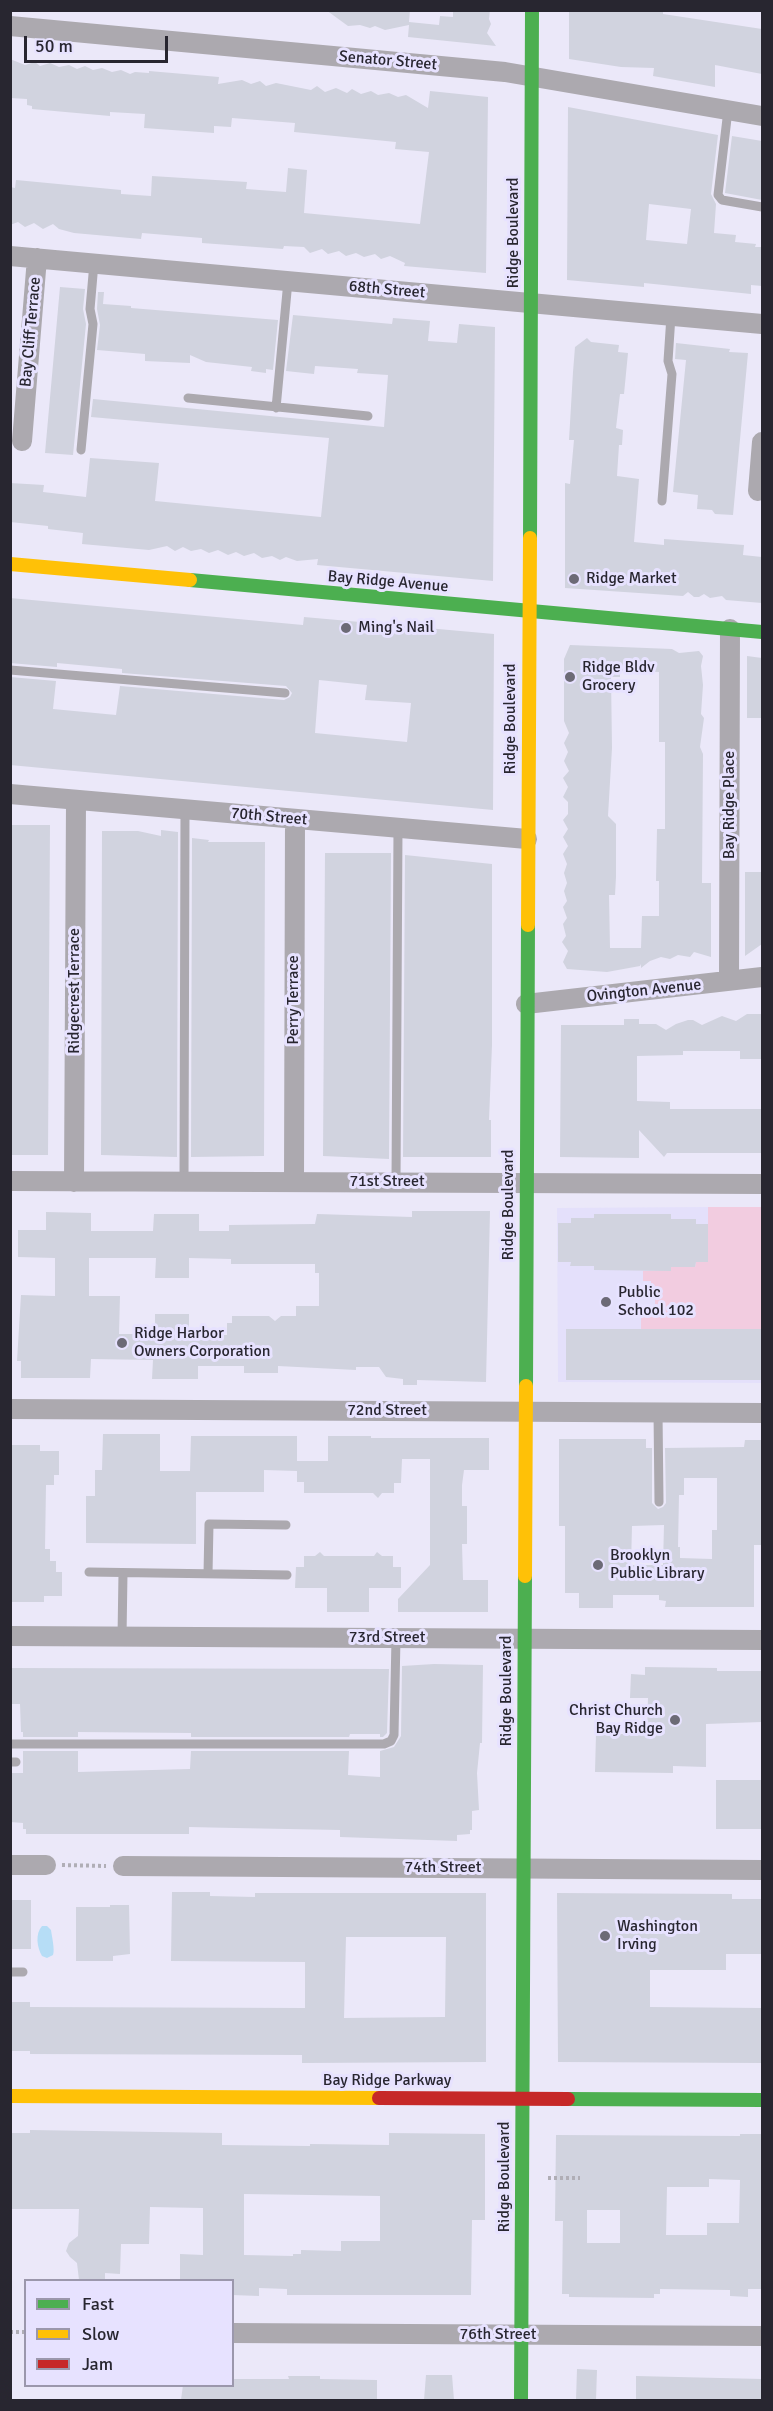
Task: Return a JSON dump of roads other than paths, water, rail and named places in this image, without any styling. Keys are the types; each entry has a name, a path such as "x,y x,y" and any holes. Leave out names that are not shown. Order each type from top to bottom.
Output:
{"street":[{"name":"Ridge Boulevard","path":"521,2400 532,10"},
{"name":"Senator Street","path":"10,26 506,72 762,116"},
{"name":"68th Street","path":"10,256 762,324"},
{"name":"Bay Cliff Terrace","path":"22,441 37,258"},
{"path":"758,491 762,442"},
{"name":"Bay Ridge Avenue","path":"10,564 762,632"},
{"name":"Bay Ridge Place","path":"729,981 730,629"},
{"name":"70th Street","path":"10,795 527,839"},
{"name":"Ridgecrest Terrace","path":"74,1182 76,801"},
{"name":"Perry Terrace","path":"294,1181 295,819"},
{"name":"Ovington Avenue","path":"526,1004 762,977"},
{"name":"71st Street","path":"10,1181 762,1184"},
{"name":"72nd Street","path":"10,1409 762,1413"},
{"name":"73rd Street","path":"10,1636 762,1640"},
{"path":"10,1865 46,1865"},
{"name":"74th Street","path":"123,1866 762,1870"},
{"name":"Bay Ridge Parkway","path":"10,2096 762,2100"},
{"name":"76th Street","path":"234,2333 762,2336"}],"lane":[{"path":"728,110 718,195 722,200 762,207"},
{"path":"81,450 93,324 90,309 94,264"},
{"path":"276,408 288,281"},
{"path":"662,501 672,374 668,362 671,316"},
{"path":"188,398 368,416"},
{"path":"10,670 285,693"},
{"path":"184,1181 185,810"},
{"path":"396,1182 398,828"},
{"path":"658,1412 659,1502"},
{"path":"208,1574 209,1524 286,1525"},
{"path":"89,1572 287,1575"},
{"path":"122,1637 123,1573"},
{"path":"10,1744 384,1744 391,1741 394,1735 396,1638"},
{"path":"10,1972 22,1972"}],"water":[{"path":"42,1926 47,1926 51,1930 53,1940 53,1955 47,1958 42,1956 38,1945 38,1933"}],"place":[{"name":"Ridge Market","path":"574,579"},
{"name":"Ming's Nail","path":"346,628"},
{"name":"Ridge Bldv Grocery","path":"570,677"},
{"name":"Public School 102","path":"606,1302"},
{"name":"Ridge Harbor Owners Corporation","path":"122,1343"},
{"name":"Brooklyn Public Library","path":"598,1565"},
{"name":"Christ Church Bay Ridge","path":"675,1720"},
{"name":"Washington Irving","path":"605,1936"}]}
